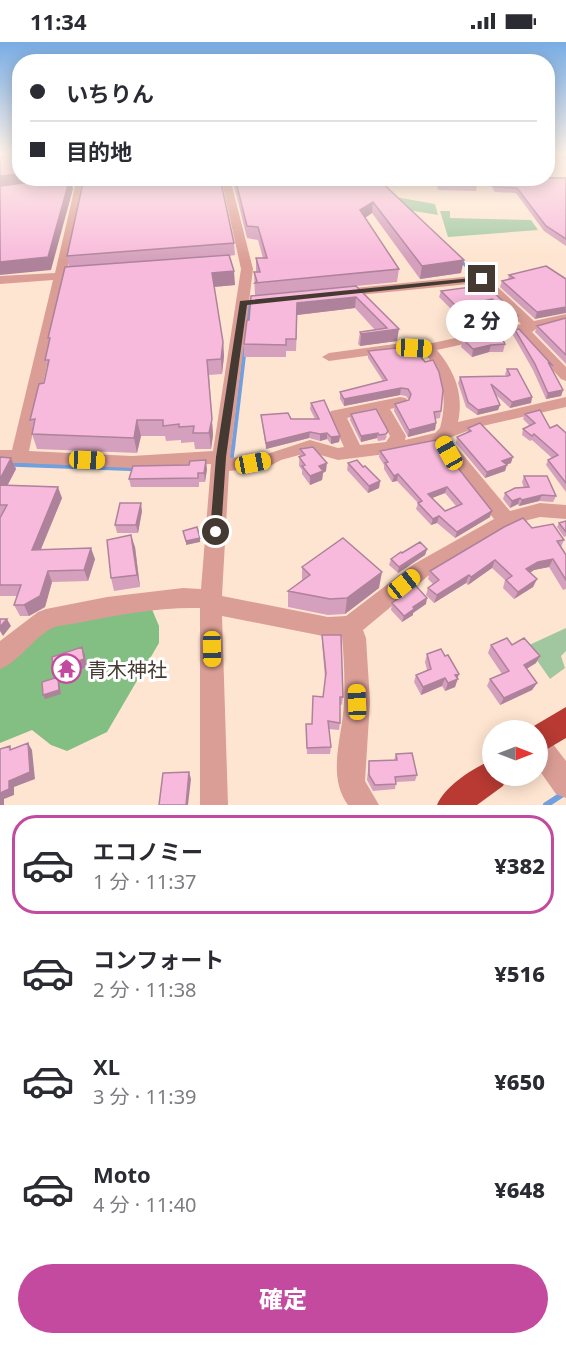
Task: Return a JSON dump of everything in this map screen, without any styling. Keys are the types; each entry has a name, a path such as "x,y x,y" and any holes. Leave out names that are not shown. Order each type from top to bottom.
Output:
{"highway":[{"path":"548,735 566,722"},
{"path":"452,805 482,782"}],"street":[{"path":"19,458 79,190"},
{"path":"214,805 211,602 220,461 249,302 227,190"},
{"path":"463,266 478,279"},
{"path":"0,280 83,274"},
{"path":"324,295 482,279 531,326"},
{"path":"360,292 372,306"},
{"path":"329,357 421,348 566,318"},
{"path":"531,326 524,330 560,362 566,376"},
{"path":"399,333 441,363 452,388 454,411 444,434 449,453 507,521"},
{"path":"355,452 337,415 400,402"},
{"path":"0,456 132,462 268,460 310,446 331,454 355,452 392,447 444,434 474,422 566,402"},
{"path":"380,406 398,436 392,447"},
{"path":"0,658 16,641 46,619 107,607 183,598 328,627 350,626 421,570 507,521 524,513 540,510 566,512"},
{"path":"350,626 354,638 357,702 351,760 351,786 365,805"},
{"path":"548,759 563,780"}],"green space":[{"path":"395,197 435,204 438,215 408,210"},
{"path":"440,211 450,211 450,218 531,220 538,230 448,237"},
{"path":"151,607 159,626 159,643 107,732 67,751 51,745 32,730 0,743 0,665 45,624"},
{"path":"566,628 566,651 561,656 565,668 550,679 527,646"}],"building":[{"path":"0,190 67,190 48,257 0,262"},
{"path":"81,190 222,190 234,243 67,256"},
{"path":"238,190 389,190 464,260 422,266 373,202 360,210 399,269 255,283 257,281 254,272 260,272 256,258 267,258 258,227 247,226"},
{"path":"518,190 566,190 566,239 546,226"},
{"path":"229,255 234,271 212,273 223,342 221,359 207,360 212,419 209,433 193,433 194,426 179,427 179,424 163,426 163,420 137,420 134,438 32,434 35,419 30,420 39,384 44,383 49,360 45,360 50,338 48,338 65,267"},
{"path":"546,266 566,279 566,307 537,312 502,281 514,278 509,275"},
{"path":"486,285 518,316 506,317 512,315 492,299 457,307 441,291"},
{"path":"356,286 399,329 361,334 360,332 387,328 356,297 297,303 296,339 286,339 286,345 244,344 251,296"},
{"path":"566,318 566,355 537,326"},
{"path":"519,329 553,366 548,362 563,390 548,393 535,364 515,330"},
{"path":"498,331 505,344 473,349 463,339"},
{"path":"406,347 410,352 416,351 425,362 433,360 439,372 443,390 441,411 434,412 436,423 409,430 395,404 409,400 411,394 408,389 401,388 344,399 340,392 387,380 368,351"},
{"path":"507,369 517,369 532,397 512,402 491,384 500,405 478,410 468,402 460,377 508,376 510,375"},
{"path":"324,400 340,436 331,437 327,433 310,432 266,443 261,415 288,413 291,419 319,419 311,403"},
{"path":"376,409 388,431 386,434 361,436 351,414"},
{"path":"540,410 550,428 557,425 566,433 566,483 548,460 558,455 534,434 532,436 523,429 535,423 525,414"},
{"path":"480,423 513,457 502,461 507,465 487,472 457,437 471,431 468,428"},
{"path":"436,440 492,511 457,532 439,516 433,519 418,503 422,501 398,474 394,476 380,451","holes":["447,487 462,504 445,511 428,494"]},
{"path":"313,447 327,463 319,466 323,471 310,476 302,466 305,465 299,457 305,455 300,449"},
{"path":"0,457 11,458 0,479"},
{"path":"206,460 204,473 198,473 198,478 129,479 133,466 189,465 190,461"},
{"path":"357,460 380,481 369,486 348,463"},
{"path":"524,476 547,476 556,496 542,495 512,501 505,493 515,488 529,487"},
{"path":"0,485 58,487 32,550 91,548 84,570 48,571 40,596 24,605 14,605 21,585 0,585 0,518 7,505 0,505"},
{"path":"120,503 141,503 136,525 115,525"},
{"path":"523,518 532,528 553,524 564,540 557,541 566,555 566,580 553,559 538,562 526,569 537,579 518,592 506,580 512,576 495,560 471,577 469,575 437,595 428,588 439,580 430,571"},
{"path":"566,521 566,532 559,523"},
{"path":"197,527 200,538 186,541 183,531"},
{"path":"131,535 137,575 111,578 107,540"},
{"path":"343,538 382,572 347,598 330,599 288,591 310,575 302,567"},
{"path":"420,542 427,549 399,567 391,559 401,552"},
{"path":"416,586 427,598 404,616 392,603"},
{"path":"0,619 7,619 0,627"},
{"path":"322,635 341,635 343,697 340,697 340,723 328,721 331,747 307,748 306,724 312,724 313,696 323,697 326,673"},
{"path":"507,638 512,645 524,638 540,656 524,665 537,683 504,698 490,679 509,671 491,645"},
{"path":"82,647 84,659 53,672 52,657"},
{"path":"441,649 445,656 448,655 459,674 455,675 458,679 448,683 445,678 423,687 416,675 431,669 427,654"},
{"path":"58,677 59,690 43,695 42,682"},
{"path":"28,743 30,772 9,781 9,789 0,793 0,749 10,746 10,750"},
{"path":"412,753 417,775 395,777 396,784 375,785 369,775 369,761 397,760 396,754"},
{"path":"189,772 186,805 159,805 163,773"}],"waterway":[{"path":"461,261 470,270"},
{"path":"247,325 250,303 254,303"},
{"path":"233,448 245,347"},
{"path":"231,461 233,446"},
{"path":"0,464 137,469"},
{"path":"546,805 566,792"}],"place":[{"name":"青木神社","path":"66,669"}],"route":[{"path":"216,532 221,457 243,303 482,279"}]}
